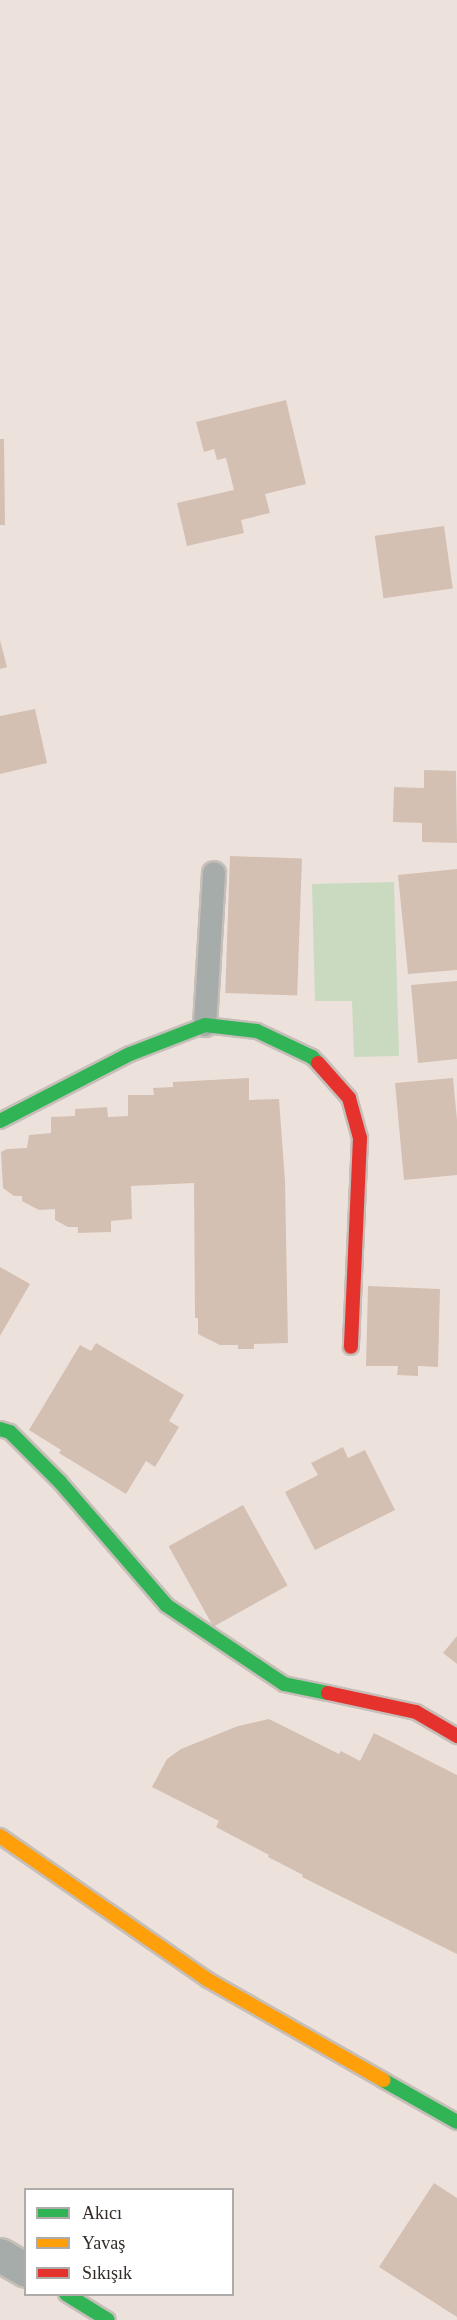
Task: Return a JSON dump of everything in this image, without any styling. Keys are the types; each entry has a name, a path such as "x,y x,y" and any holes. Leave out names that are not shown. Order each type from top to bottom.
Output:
{"street":[{"path":"0,1121 130,1054 205,1025 258,1031 312,1057 349,1098 360,1138 351,1347"},
{"path":"0,1429 10,1432 60,1482 166,1605 285,1684 416,1712 457,1736"},
{"path":"0,1836 208,1980 457,2122"},
{"path":"0,2255 24,2269"},
{"path":"68,2296 108,2320"}],"lane":[{"path":"205,1025 214,873"}],"green space":[{"path":"394,882 399,1056 354,1057 352,1001 315,1001 312,884"}],"building":[{"path":"286,400 306,484 265,494 270,513 241,520 244,533 187,546 177,503 234,490 226,458 217,460 214,449 204,452 196,422"},
{"path":"0,439 4,439 5,525 0,525"},
{"path":"444,526 453,588 383,598 375,536"},
{"path":"0,640 7,667 0,669"},
{"path":"35,709 47,763 0,774 0,716"},
{"path":"424,770 456,771 457,843 422,842 422,823 393,822 394,787 424,788"},
{"path":"230,856 302,859 297,995 225,993"},
{"path":"457,869 457,970 408,974 398,875"},
{"path":"457,981 457,1059 418,1063 411,985"},
{"path":"249,1078 249,1100 279,1099 285,1181 288,1343 254,1344 254,1349 238,1349 238,1345 220,1345 198,1334 198,1318 195,1318 194,1183 131,1186 132,1219 111,1221 111,1232 78,1233 78,1227 68,1227 55,1220 55,1209 39,1210 22,1201 22,1196 14,1196 3,1188 1,1152 7,1149 27,1148 29,1135 51,1133 51,1117 75,1116 75,1109 107,1107 108,1117 128,1116 128,1095 154,1095 153,1088 173,1087 173,1082"},
{"path":"453,1078 457,1120 457,1175 404,1180 395,1083"},
{"path":"0,1267 30,1284 0,1336"},
{"path":"368,1286 440,1289 438,1367 418,1366 418,1376 397,1375 398,1366 366,1366"},
{"path":"96,1343 184,1395 169,1421 179,1427 155,1467 146,1461 126,1494 59,1453 61,1450 29,1430 80,1345 91,1351"},
{"path":"343,1447 348,1458 365,1450 395,1510 315,1550 285,1492 318,1475 311,1463"},
{"path":"243,1505 288,1585 213,1627 169,1546"},
{"path":"457,1636 457,1664 443,1653"},
{"path":"269,1719 339,1754 341,1751 360,1761 374,1733 457,1775 457,1954 302,1877 303,1875 268,1857 269,1855 216,1827 219,1821 152,1787 167,1759 181,1749 238,1726"},
{"path":"434,2183 457,2198 457,2317 379,2267"}],"traffic: fast":[{"path":"0,1121 130,1054 205,1025 257,1031 312,1057 318,1063"},
{"path":"0,1429 10,1432 60,1482 166,1605 284,1684 328,1693"},
{"path":"383,2080 457,2122"},
{"path":"69,2296 108,2320"}],"traffic: slow":[{"path":"0,1836 208,1980 383,2080"}],"traffic: jam":[{"path":"318,1063 349,1098 360,1138 351,1347"},
{"path":"328,1693 416,1712 457,1736"}]}
